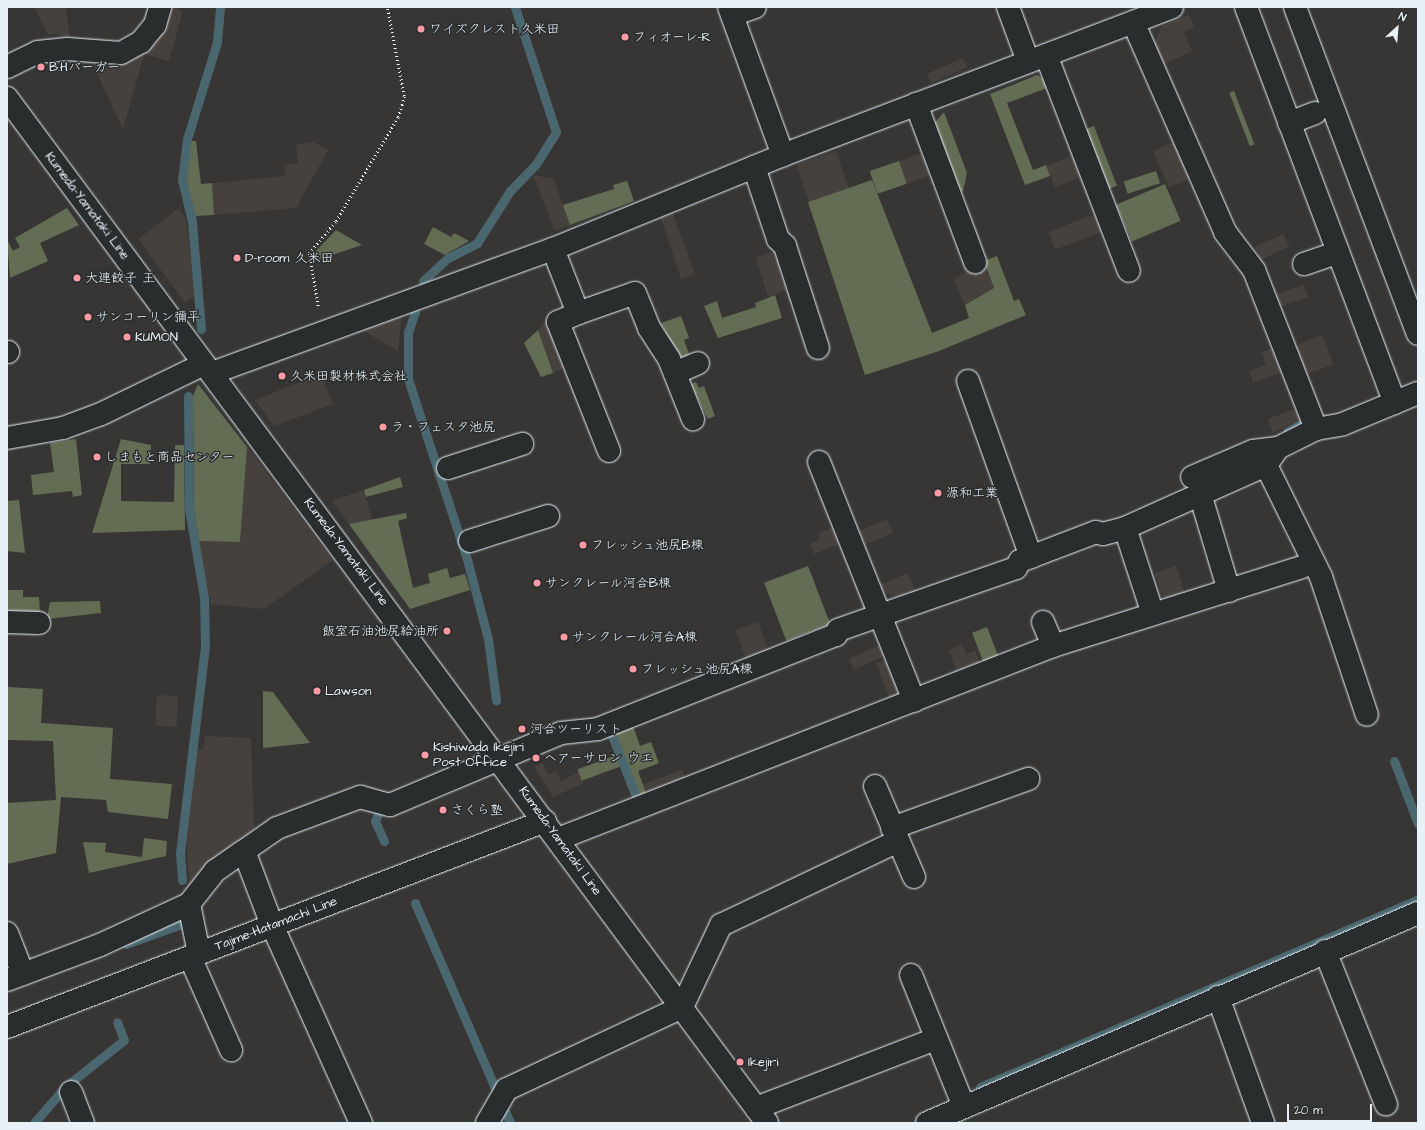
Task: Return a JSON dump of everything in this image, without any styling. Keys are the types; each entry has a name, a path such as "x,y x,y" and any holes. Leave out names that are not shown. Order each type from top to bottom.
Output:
{"street":[{"path":"7,67 38,52 66,49 121,53 141,42 155,25 160,7"},
{"path":"754,7 731,11 783,155"},
{"path":"1008,7 1037,58 1129,271"},
{"path":"9,433 63,428 101,414 208,368 323,333 553,249 754,166 1037,58 1129,17 1172,7"},
{"path":"1246,7 1395,403"},
{"path":"1295,7 1418,334"},
{"path":"1129,17 1225,232 1254,270 1316,429"},
{"name":"Kumeda-Yamataki Line","path":"7,98 500,759 762,1115"},
{"path":"916,104 975,262"},
{"path":"1289,123 1315,113"},
{"path":"754,166 778,239 784,246 818,348"},
{"path":"553,249 578,313"},
{"path":"1304,264 1338,252"},
{"path":"608,451 558,322 578,313 635,293 649,328 675,373 693,419"},
{"path":"675,373 698,363"},
{"path":"968,381 1026,559"},
{"path":"1192,477 1253,451 1278,448 1316,429 1343,424 1418,393"},
{"path":"448,468 522,444"},
{"path":"7,933 15,977 100,945 189,904 215,871 277,828 360,797 381,802 500,759 561,733 598,729 836,635 838,630 920,599 925,601 1016,568 1026,559 1096,532 1103,534 1125,528 1201,497 1266,466 1278,448"},
{"path":"820,462 914,701"},
{"path":"1266,466 1321,577 1367,715"},
{"path":"1201,497 1229,591"},
{"path":"470,541 548,516"},
{"path":"1125,528 1153,614"},
{"path":"558,839 1053,646 1302,567"},
{"path":"7,622 39,623"},
{"path":"1043,622 1053,646"},
{"path":"487,1123 502,1096 682,1008 721,925 895,835 1028,779"},
{"path":"875,786 914,877"},
{"name":"Tajime-Hatamachi Line","path":"7,1027 545,821"},
{"path":"244,851 272,925 361,1123"},
{"path":"189,904 195,955 231,1050"},
{"path":"927,1123 1325,951 1418,913"},
{"path":"1325,951 1386,1104"},
{"path":"911,975 964,1107"},
{"path":"1218,997 1263,1123"},
{"path":"762,1115 936,1039"},
{"path":"71,1092 83,1123"}],"path":[{"path":"323,333 309,253 336,221 398,117 404,96 387,7"}],"shaded area":[{"path":"34,7 66,7 70,40 59,34 48,34"},
{"path":"173,7 183,11 169,61 144,54 123,130 93,64 137,54 152,44 166,29"},
{"path":"1189,15 1194,27 1184,32 1192,51 1162,65 1153,46 1162,26"},
{"path":"963,58 967,67 931,83 927,74"},
{"path":"1176,141 1192,178 1169,188 1153,151"},
{"path":"313,142 328,150 296,208 214,215 212,183 285,176 284,165 298,163 296,144"},
{"path":"836,151 849,188 809,202 796,165"},
{"path":"922,153 930,176 907,184 899,161"},
{"path":"1073,155 1082,176 1055,188 1046,166"},
{"path":"533,175 554,179 570,225 555,231"},
{"path":"179,208 186,219 195,295 185,303 138,239"},
{"path":"671,208 695,274 681,279 659,212"},
{"path":"1095,214 1102,232 1055,250 1048,232"},
{"path":"1283,234 1289,247 1261,260 1255,247"},
{"path":"776,251 788,290 768,296 756,257"},
{"path":"984,261 994,288 965,305 954,279"},
{"path":"1304,285 1308,297 1279,307 1275,295"},
{"path":"402,315 398,351 362,330"},
{"path":"549,316 568,366 553,373 538,330"},
{"path":"1322,335 1334,364 1307,375 1295,346"},
{"path":"1274,348 1283,372 1253,383 1249,371 1266,365 1262,352"},
{"path":"321,374 333,404 274,426 255,400"},
{"path":"1297,408 1302,421 1273,432 1268,419"},
{"path":"247,447 333,560 264,609 211,604 199,541 240,542"},
{"path":"364,490 373,523 349,524 332,501"},
{"path":"887,519 893,533 865,545 859,531"},
{"path":"834,527 840,544 814,554 810,544 820,540 818,533"},
{"path":"1176,566 1185,594 1164,600 1155,573"},
{"path":"908,573 915,591 898,598 881,590 879,585"},
{"path":"758,622 768,650 746,658 735,630"},
{"path":"962,644 966,654 975,651 980,663 957,672 948,650"},
{"path":"880,645 885,656 854,670 849,659"},
{"path":"886,660 899,693 891,702 876,663"},
{"path":"157,695 178,696 176,727 155,726"},
{"path":"205,736 251,738 254,829 212,864 189,892 187,843 197,749 203,750"},
{"path":"543,763 548,775 556,771 561,781 579,772 584,783 553,797 534,767"},
{"path":"682,770 686,781 647,796 643,784"}],"green space":[{"path":"1037,75 1044,79 1047,88 1007,103 1033,170 1046,165 1050,176 1025,185 990,94"},
{"path":"1234,91 1254,144 1250,146 1229,93"},
{"path":"944,112 967,173 963,192 955,186 932,126"},
{"path":"1094,126 1117,186 1109,189 1086,129"},
{"path":"190,141 196,141 201,184 212,183 214,215 194,216 191,207 186,180"},
{"path":"899,161 907,184 878,194 870,171"},
{"path":"1156,171 1160,183 1128,194 1124,182"},
{"path":"872,180 932,333 969,318 965,305 994,288 984,261 997,256 1014,301 1019,299 1026,315 939,351 865,375 808,202"},
{"path":"627,181 634,201 570,225 563,205 614,189 613,185"},
{"path":"1165,184 1181,221 1132,242 1116,205"},
{"path":"67,208 79,225 40,243 48,261 10,278 7,239 13,251 20,247 15,238"},
{"path":"433,227 451,237 454,233 469,241 445,255 424,244"},
{"path":"336,230 362,245 317,260 314,253"},
{"path":"775,295 782,318 718,338 704,306 717,301 722,318 756,307 755,303"},
{"path":"681,316 689,338 684,340 689,354 684,358 676,353 661,323"},
{"path":"538,330 553,373 541,377 524,343"},
{"path":"696,382 699,388 704,386 715,416 708,419 691,384"},
{"path":"198,384 247,447 240,542 199,541 194,509 193,396"},
{"path":"76,439 82,495 73,497 72,491 33,495 31,475 54,472 50,443"},
{"path":"121,439 151,445 150,464 121,464 121,501 174,502 175,445 184,445 185,530 92,533"},
{"path":"400,477 403,487 366,497 364,490"},
{"path":"19,500 25,553 7,551 7,501"},
{"path":"406,513 407,518 398,521 413,588 430,583 428,574 447,568 450,578 465,574 470,590 410,609 349,524"},
{"path":"808,566 830,624 786,641 764,583"},
{"path":"7,590 23,590 23,597 39,597 40,613 7,614"},
{"path":"100,601 101,613 47,619 50,602"},
{"path":"987,627 998,656 983,662 972,633"},
{"path":"7,687 43,689 41,723 113,728 110,779 172,784 168,819 108,812 106,800 61,797 56,853 7,864 7,803 56,800 53,741 7,740"},
{"path":"263,691 273,692 310,743 263,748"},
{"path":"633,726 640,746 651,742 659,763 638,771 647,796 640,799 614,734"},
{"path":"617,755 621,766 582,781 578,769"},
{"path":"144,838 167,841 166,856 89,873 83,842 106,843 105,852 142,857"}],"waterway":[{"path":"201,329 192,221 182,180 187,139 217,42 220,7"},
{"path":"423,281 448,258 477,243 510,191 536,164 556,132 515,7"},
{"path":"415,312 408,332 408,379 468,563 488,639 496,700"},
{"path":"182,880 180,853 205,647 204,597 189,509 188,396"},
{"path":"1287,432 1301,424"},
{"path":"611,733 637,799"},
{"path":"1394,761 1418,824"},
{"path":"383,803 375,821 384,841"},
{"path":"980,1087 1418,899"},
{"path":"415,903 510,1123"},
{"path":"126,944 182,924"},
{"path":"34,1123 65,1087 124,1040 117,1022"}],"place":[{"name":"ワイズクレスト久米田","path":"421,29"},
{"name":"フィオーレ-R","path":"625,37"},
{"name":"B.Hバーガー","path":"41,67"},
{"name":"D-room 久米田","path":"237,258"},
{"name":"大連餃子 王","path":"77,278"},
{"name":"サンコーリン彌平","path":"88,317"},
{"name":"KUMON","path":"127,337"},
{"name":"久米田製材株式会社","path":"282,376"},
{"name":"ラ・フェスタ池尻","path":"383,427"},
{"name":"しまもと商品センター","path":"97,457"},
{"name":"源和工業","path":"938,493"},
{"name":"フレッシュ池尻B棟","path":"583,545"},
{"name":"サンクレール河合B棟","path":"537,583"},
{"name":"飯室石油池尻給油所","path":"447,631"},
{"name":"サンクレール河合A棟","path":"564,637"},
{"name":"フレッシュ池尻A棟","path":"633,669"},
{"name":"Lawson","path":"317,691"},
{"name":"河合ツーリスト","path":"522,729"},
{"name":"Kishiwada Ikejiri Post Office","path":"425,755"},
{"name":"ヘアーサロン ウエ","path":"536,758"},
{"name":"さくら塾","path":"443,810"},
{"name":"Ikejiri","path":"740,1062"}]}
